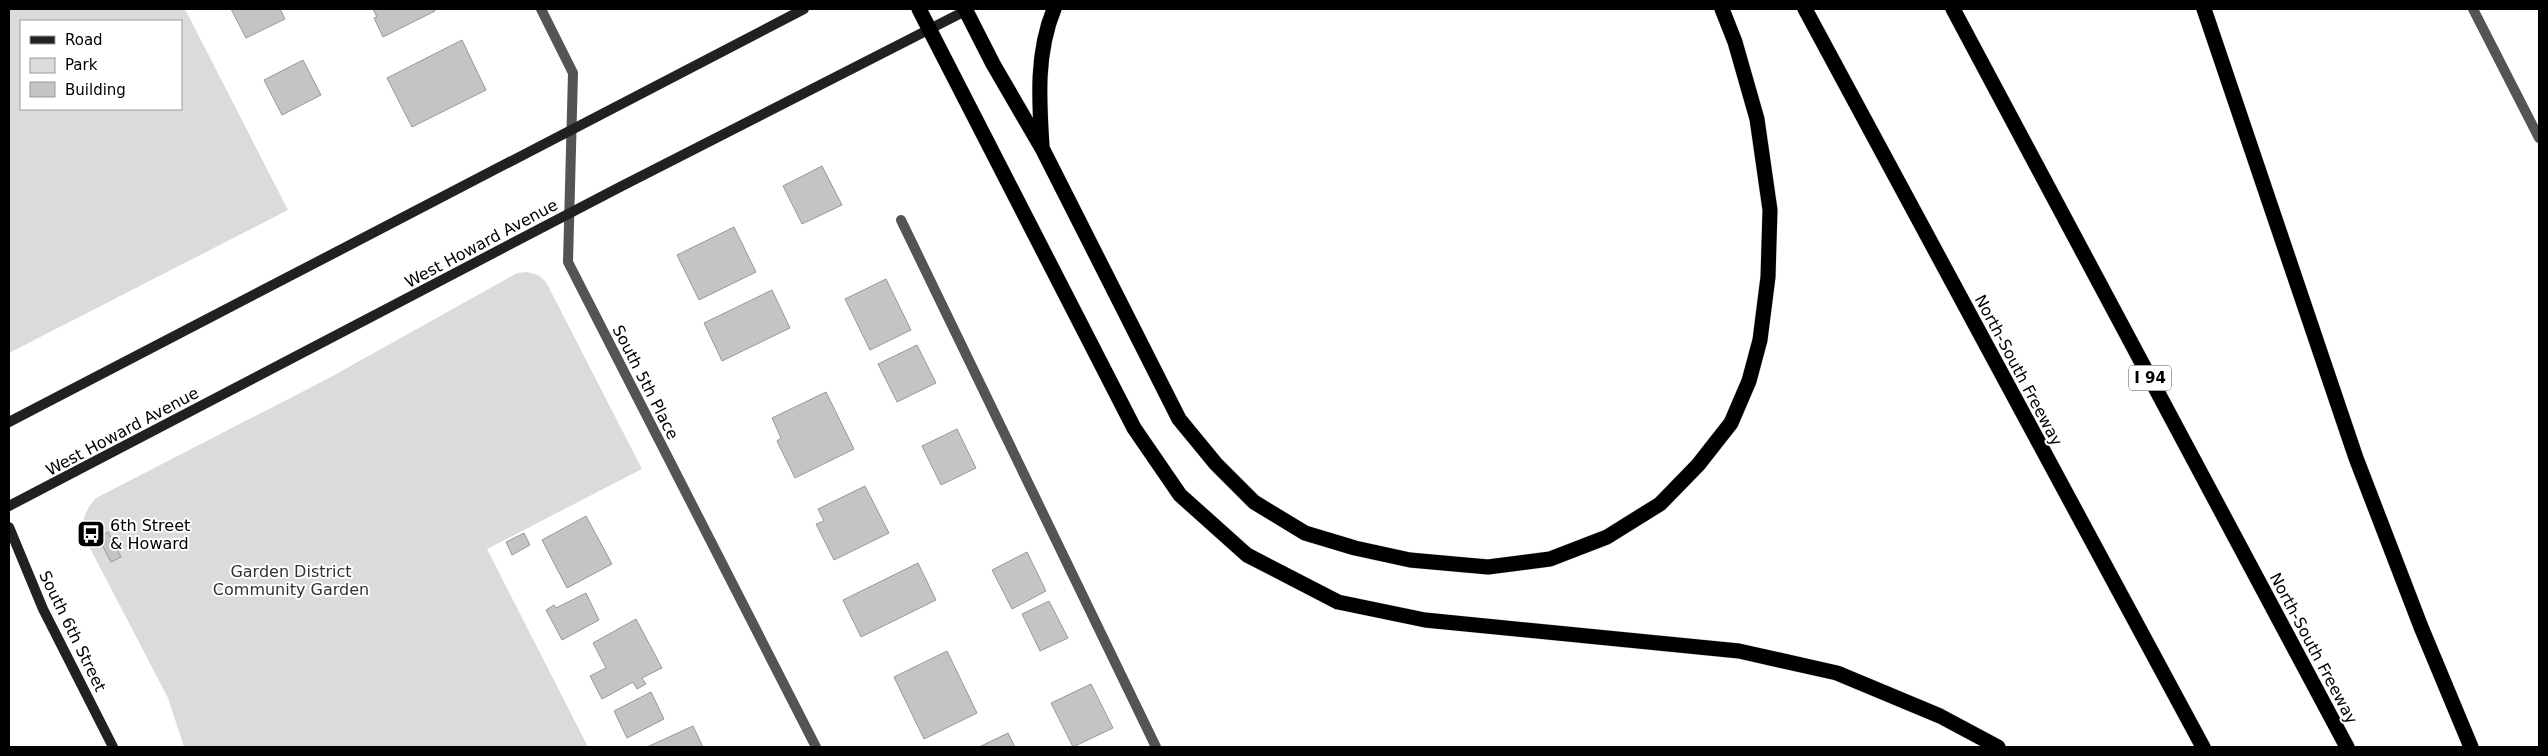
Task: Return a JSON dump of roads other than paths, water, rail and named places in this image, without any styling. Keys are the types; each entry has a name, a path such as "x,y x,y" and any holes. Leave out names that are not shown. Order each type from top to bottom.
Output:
{"highway":[{"path":"919,9 1134,428 1180,495 1247,555 1338,602 1425,620 1738,651 1837,673 1940,716 1998,747"},
{"path":"967,9 993,64 1043,150 1179,419 1216,464 1254,502 1305,533 1355,548 1410,560 1488,567 1550,559 1607,536 1660,504 1698,465 1731,423 1749,381 1761,331 1768,277 1770,210 1757,119 1735,42 1722,9"},
{"path":"1043,150 1038,87 1045,38 1054,9"},
{"name":"North-South Freeway","path":"1805,9 2203,747"},
{"name":"North-South Freeway","path":"1953,9 2348,747"},
{"path":"2204,9 2356,458 2421,627 2471,747"}],"main road":[{"path":"9,422 804,9"},
{"name":"West Howard Avenue","path":"9,506 568,214 967,9"},
{"name":"South 6th Street","path":"9,527 43,609 113,747"}],"street":[{"name":"South 5th Place","path":"541,9 573,73 568,262 816,747"},
{"path":"2473,9 2539,138"},
{"path":"901,220 1156,747"}],"place":[{"name":"6th Street & Howard","path":"91,534"}],"park label":[{"name":"Garden District Community Garden","path":"291,580"}]}
